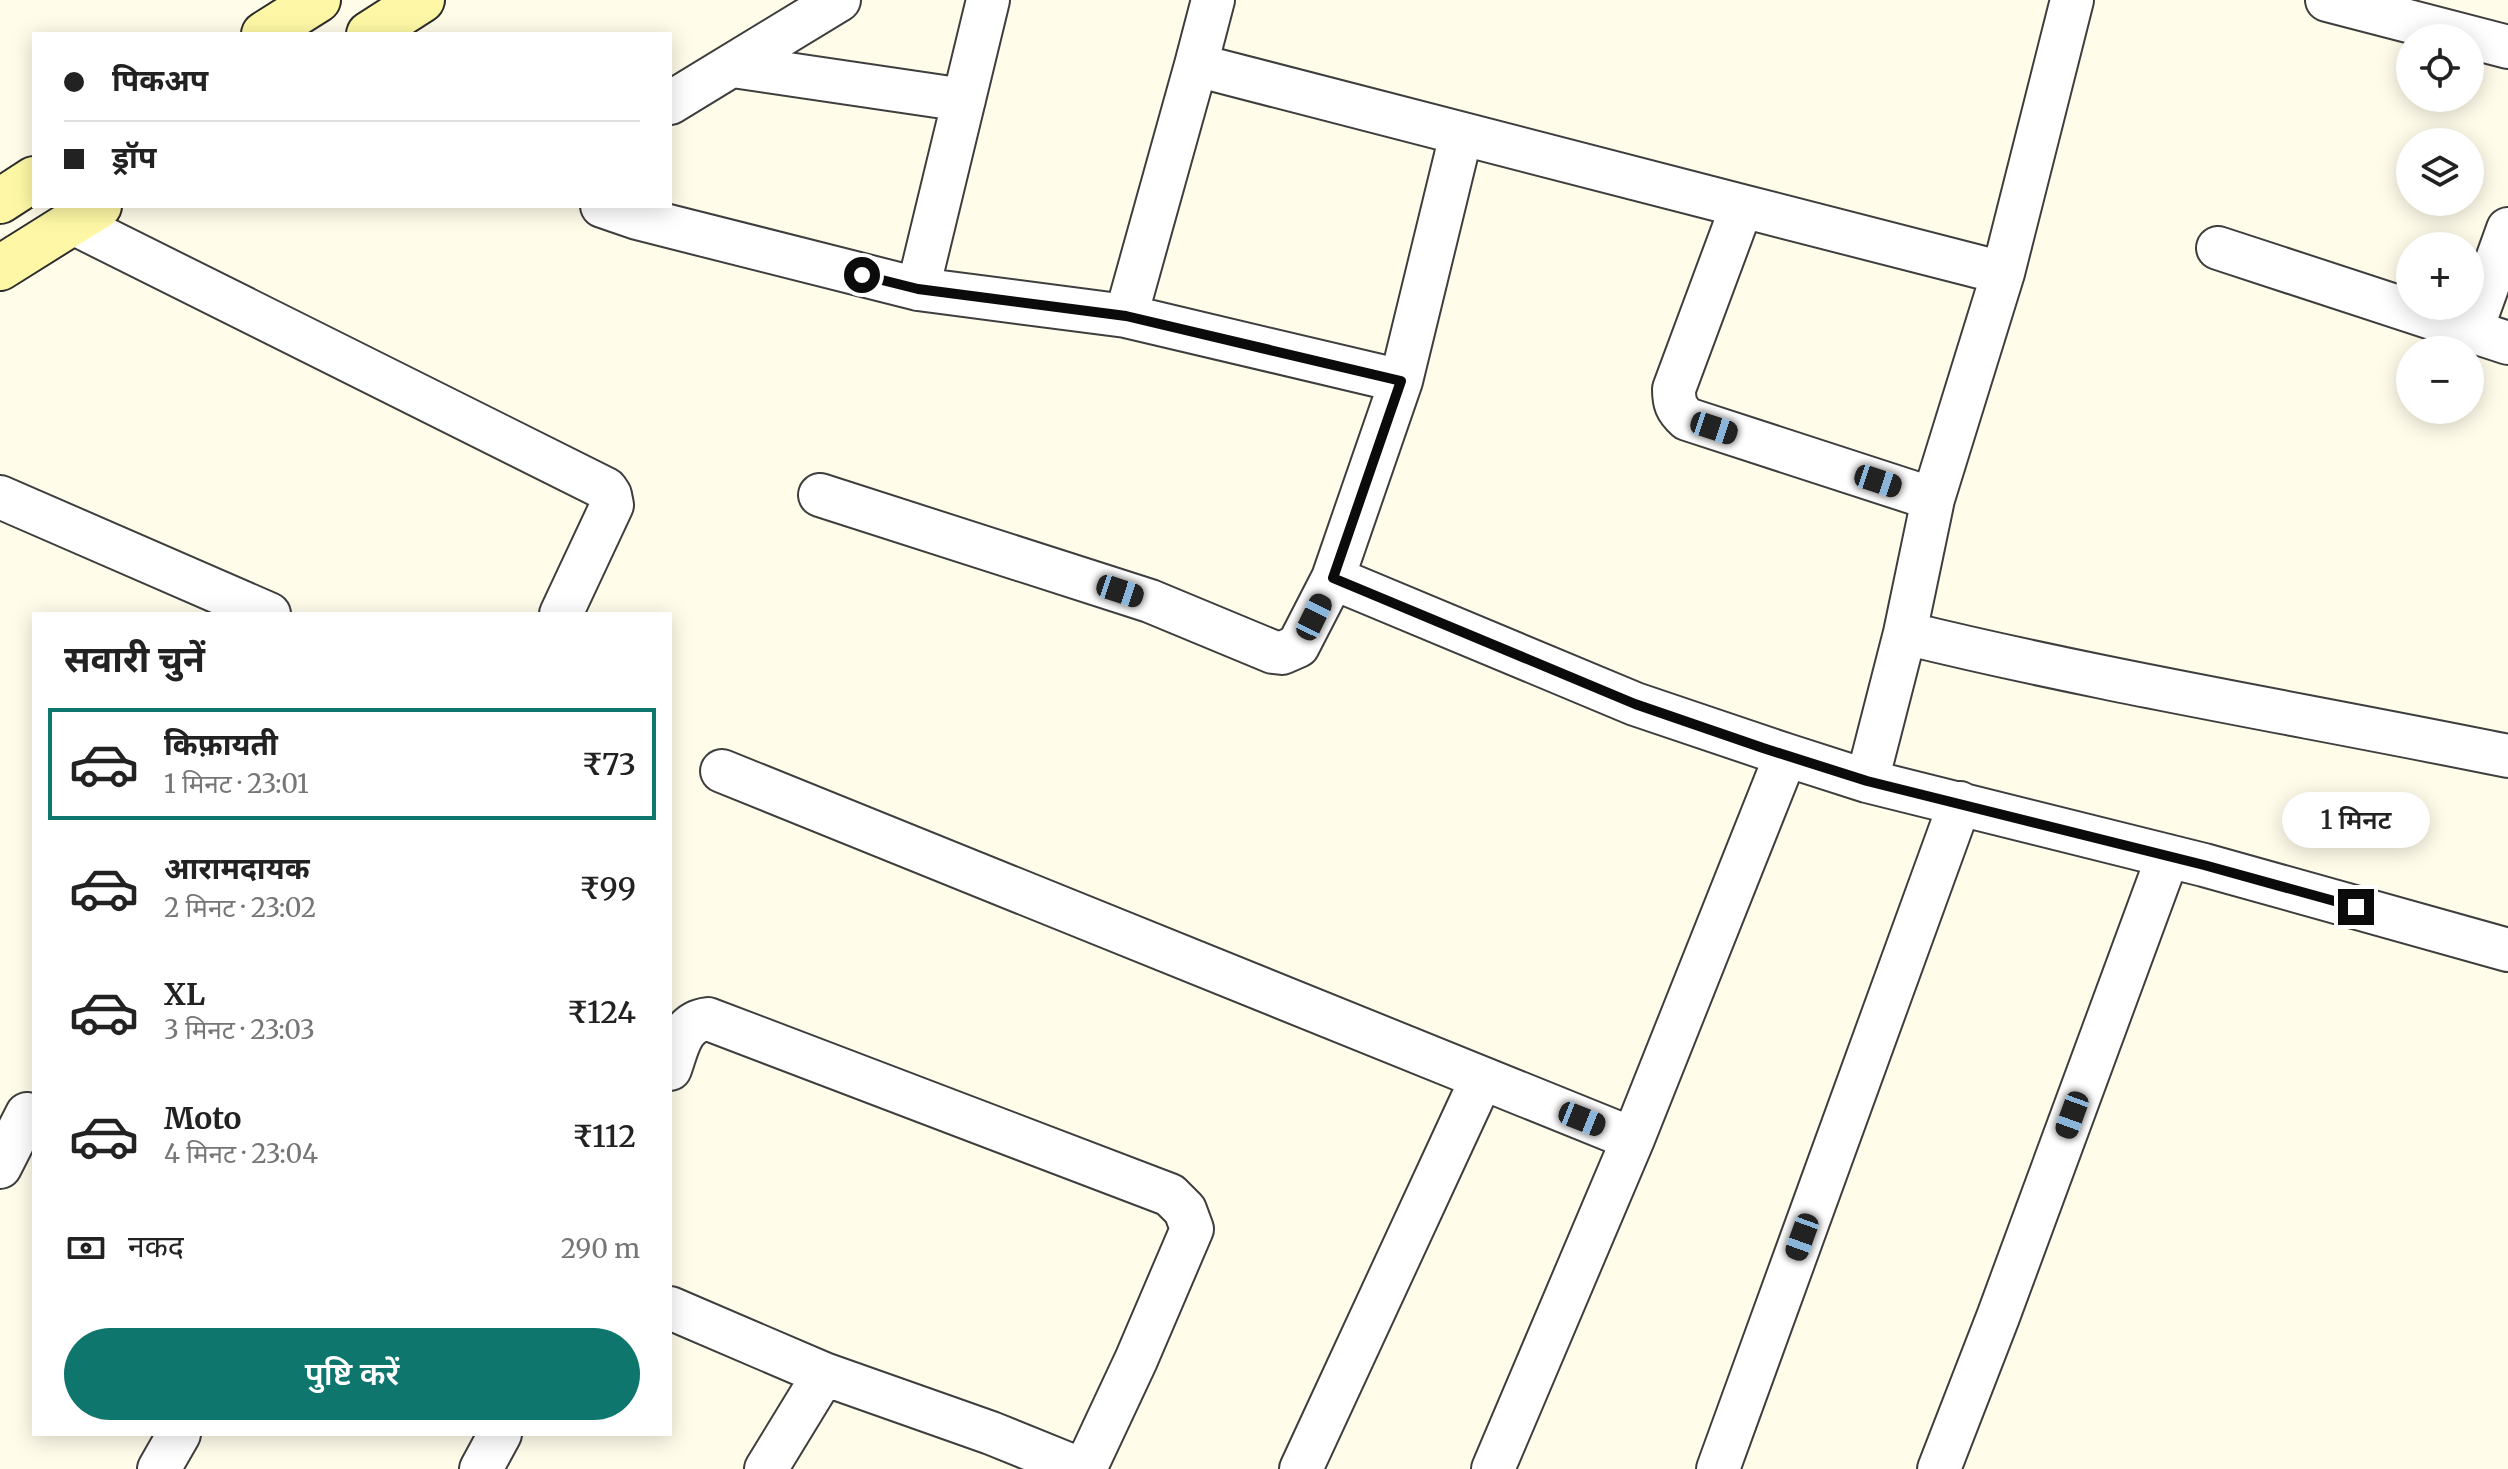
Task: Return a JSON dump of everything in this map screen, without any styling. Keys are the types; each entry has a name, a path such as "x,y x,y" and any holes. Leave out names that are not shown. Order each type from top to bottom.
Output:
{"main road":[{"path":"267,32 318,0"},
{"path":"372,32 422,0"},
{"path":"0,201 32,180"},
{"path":"0,268 86,214"}],"street":[{"path":"672,102 839,0"},
{"path":"918,289 988,0"},
{"path":"1126,316 1213,0"},
{"path":"1867,781 1905,633 1933,499 2003,273 2072,0"},
{"path":"2327,0 2508,47"},
{"path":"1196,65 2003,273"},
{"path":"733,66 964,100"},
{"path":"820,495 1150,601 1273,652 1282,653 1298,646 1333,578 1401,381 1461,135"},
{"path":"1742,206 1674,389 1678,411 1687,419 1933,499"},
{"path":"608,208 918,289 1126,316 1401,381"},
{"path":"86,214 108,242 606,489 612,505 562,612"},
{"path":"2218,248 2490,336 2508,229"},
{"path":"0,497 264,612"},
{"path":"1333,578 1635,704 1867,781 2168,856 2508,950"},
{"path":"1905,633 2032,664 2508,756"},
{"path":"1493,1469 1633,1139 1786,755"},
{"path":"722,771 1633,1139"},
{"path":"1718,1469 1960,803"},
{"path":"1939,1469 2168,856"},
{"path":"672,1064 690,1024 708,1019 1170,1195 1185,1210 1192,1229 1136,1360 1082,1469 824,1374 672,1309"},
{"path":"1301,1469 1481,1080"},
{"path":"0,1167 20,1110"},
{"path":"766,1469 824,1374"},
{"path":"159,1469 178,1436"},
{"path":"481,1469 499,1436"}],"route":[{"path":"862,275 918,289 1126,316 1401,381 1333,578 1635,704 1763,748 1867,781 2204,865 2356,907"}]}
